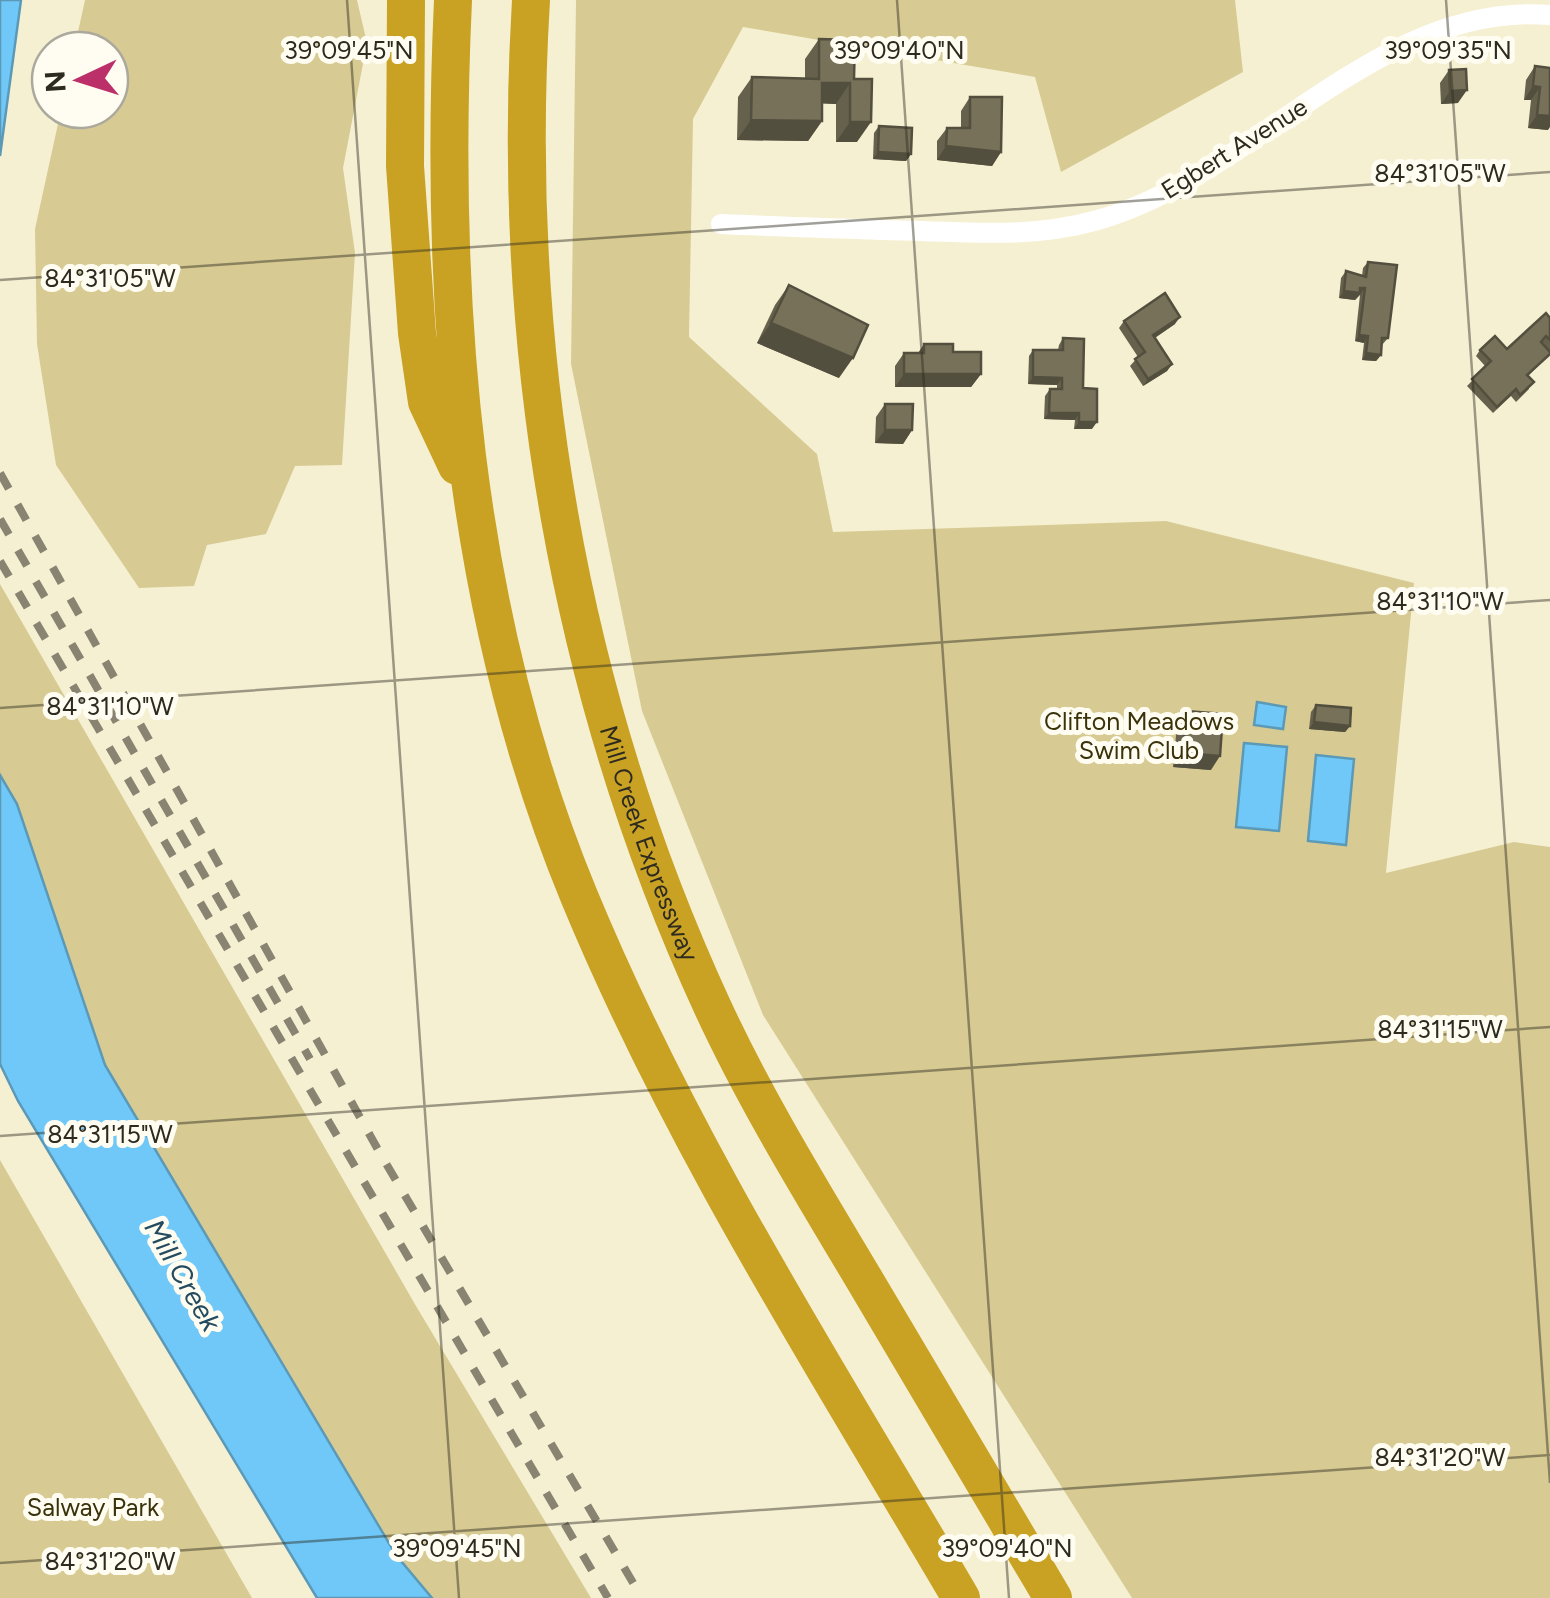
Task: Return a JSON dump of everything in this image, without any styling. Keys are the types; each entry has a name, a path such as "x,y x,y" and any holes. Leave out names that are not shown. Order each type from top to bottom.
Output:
{"highway":[{"path":"406,0 405,166 417,333 427,402 474,500"},
{"path":"452,0 448,230 455,366 498,633 534,766 577,892 631,1014 711,1173 961,1598"},
{"name":"Mill Creek Expressway","path":"531,0 526,181 536,366 549,466 579,622 618,756 686,948 715,1012 804,1178 1053,1598"}],"street":[{"name":"Egbert Avenue","path":"722,224 1008,234 1094,221 1175,188 1375,58 1432,28 1500,13 1550,15"}],"green space":[{"path":"85,0 357,0 367,43 343,168 355,253 342,465 295,466 266,534 207,545 194,586 139,588 56,465 37,344 35,229 57,130 130,130 130,30 78,30"},
{"name":"Clifton Meadows Swim Club","path":"576,0 1235,0 1243,72 1061,172 1035,77 743,27 693,119 689,337 817,454 833,532 1166,521 1414,583 1386,873 1514,842 1550,847 1550,1598 1132,1598 763,1015 642,711 571,364"},
{"path":"0,584 416,1306 591,1598 432,1598 396,1555 105,1065 17,804 0,775"},
{"name":"Salway Park","path":"0,1160 252,1598 0,1598"}],"water":[{"path":"0,0 21,0 0,156"},
{"path":"1257,702 1286,707 1283,729 1254,725"},
{"path":"1244,743 1287,747 1279,831 1236,827"},
{"path":"1316,755 1354,759 1346,845 1308,841"},
{"name":"Mill Creek","path":"0,775 17,804 105,1065 396,1555 432,1598 317,1598 18,1101 0,1064"}],"building":[{"path":"819,39 855,40 854,79 872,79 871,122 850,122 850,83 822,83 822,121 751,120 752,77 819,79"},
{"path":"1535,66 1550,68 1550,116 1537,115 1540,87 1533,86"},
{"path":"1466,69 1467,90 1450,91 1449,70"},
{"path":"970,97 1002,97 1001,152 946,146 947,128 970,128"},
{"path":"879,126 912,128 911,154 878,152"},
{"path":"1368,262 1397,265 1388,338 1382,338 1381,355 1366,353 1368,336 1359,335 1365,288 1360,288 1360,293 1344,291 1346,271 1366,277"},
{"path":"789,285 868,325 853,358 771,323"},
{"path":"1165,293 1180,317 1153,335 1172,364 1148,379 1135,359 1145,352 1124,321"},
{"path":"1546,313 1550,318 1550,340 1546,336 1541,342 1550,354 1527,375 1534,382 1520,395 1516,389 1497,407 1472,379 1491,361 1480,350 1495,336 1507,349"},
{"path":"1063,338 1084,339 1083,388 1097,389 1097,422 1079,422 1079,413 1049,413 1050,389 1062,389 1062,378 1033,377 1033,350 1063,350"},
{"path":"924,344 953,344 953,352 981,352 981,374 904,374 904,353 924,353"},
{"path":"885,404 913,404 912,430 885,430"},
{"path":"1316,705 1351,708 1350,726 1314,722"},
{"path":"1186,711 1223,714 1220,756 1183,753"}],"railway":[{"path":"0,473 381,1155 642,1598"},
{"path":"0,519 310,1059"},
{"path":"0,561 608,1598"}]}
